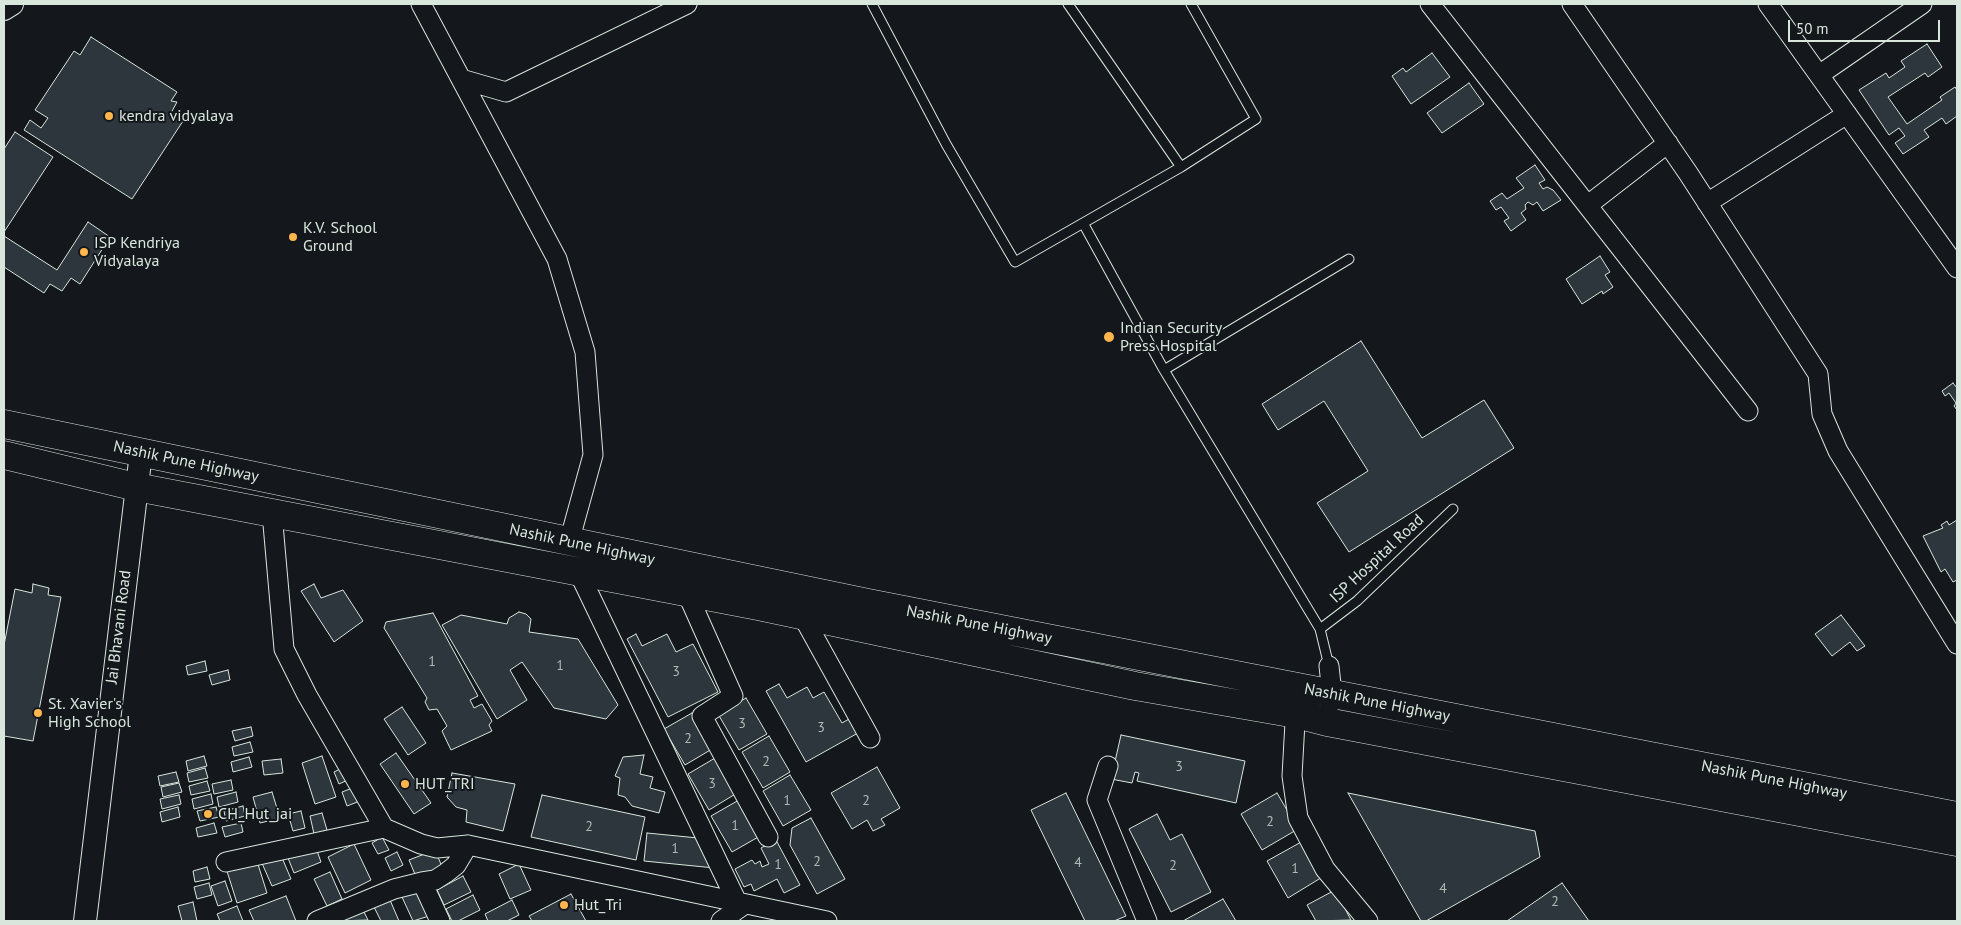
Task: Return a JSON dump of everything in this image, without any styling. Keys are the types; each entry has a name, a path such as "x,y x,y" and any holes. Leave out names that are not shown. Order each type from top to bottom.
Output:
{"highway":[{"name":"Nashik Pune Highway","path":"4,424 569,542 1296,701 1327,722 1957,842"},
{"name":"Nashik Pune Highway","path":"4,455 136,486 687,592 1135,686 1296,701 1332,694 1957,816"}],"street":[{"path":"4,9 12,4"},
{"path":"421,4 557,259 585,352 593,455 569,542"},
{"path":"461,79 506,92 687,4"},
{"path":"1430,4 1748,411"},
{"path":"1572,4 1668,143 1818,374 1822,414 1838,451 1957,644"},
{"path":"1768,4 1957,268"},
{"path":"1819,75 1922,4"},
{"path":"1707,202 1847,114"},
{"path":"1588,205 1668,143"},
{"name":"Jai Bhavani Road","path":"85,921 141,452"},
{"path":"272,513 284,649 307,695 384,828"},
{"path":"578,571 741,903"},
{"path":"687,592 733,696 702,716 768,837"},
{"path":"802,616 870,738"},
{"path":"1327,722 1332,694 1329,666"},
{"path":"1296,701 1292,776 1298,818 1325,869 1368,921"},
{"path":"1108,766 1096,800 1147,921"},
{"path":"226,862 384,828 421,844 437,848 468,846 827,921"},
{"path":"317,921 394,889 435,880 456,865 468,846"},
{"path":"422,882 440,921"},
{"path":"721,921 741,903"}],"lane":[{"path":"872,4 946,144 1015,262 1181,167 1256,119 1191,4"},
{"path":"1068,4 1181,167"},
{"path":"1083,223 1164,370 1320,629 1329,666"},
{"path":"1164,370 1349,259"},
{"name":"ISP Hospital Road","path":"1320,629 1357,601 1454,509"}],"building":[{"name":"kendra vidyalaya","path":"91,37 177,92 171,101 177,102 171,113 183,121 132,199 24,130 30,120 41,128 48,118 35,110 74,51 80,55"},
{"path":"1927,44 1942,67 1928,77 1925,73 1888,97 1907,124 1942,100 1940,97 1955,87 1957,90 1957,116 1946,124 1942,118 1924,130 1929,137 1903,154 1895,143 1905,136 1899,128 1889,135 1859,90 1886,73 1889,78 1905,67 1901,61"},
{"path":"1432,53 1450,77 1411,104 1392,76 1403,68 1406,72"},
{"path":"1469,83 1484,104 1442,133 1427,113"},
{"path":"15,132 53,157 4,232 4,149"},
{"path":"1535,165 1545,180 1539,183 1543,189 1547,187 1553,190 1561,200 1543,211 1537,202 1533,205 1528,202 1525,205 1526,209 1521,213 1526,220 1511,231 1504,221 1509,218 1501,207 1496,210 1490,201 1502,193 1507,199 1524,188 1516,178"},
{"name":"ISP Kendriya Vidyalaya","path":"88,222 110,237 80,284 71,278 62,291 50,284 44,293 4,267 4,236 57,270"},
{"path":"1600,256 1610,272 1605,275 1613,287 1603,294 1602,291 1582,304 1566,279"},
{"path":"1361,341 1422,438 1484,400 1514,448 1349,552 1317,503 1368,471 1324,401 1278,430 1262,404"},
{"path":"1953,383 1957,388 1957,410 1954,406 1956,403 1949,393 1945,396 1942,391"},
{"path":"1957,520 1957,580 1953,582 1945,569 1941,572 1923,536 1943,528 1941,525 1947,521 1949,525"},
{"path":"33,584 49,588 48,595 61,597 33,741 4,736 4,645 15,589 32,593"},
{"path":"314,584 321,598 343,590 363,621 334,642 301,591"},
{"path":"519,612 526,614 531,619 529,632 578,639 618,705 606,719 554,708 522,662 510,670 527,700 497,719 442,625 461,615 507,624 509,618"},
{"path":"433,613 478,696 470,700 474,708 482,704 492,721 489,725 492,731 451,750 442,731 447,726 437,709 429,710 425,702 427,698 384,628 386,622"},
{"path":"1841,615 1865,646 1857,651 1850,642 1832,656 1815,634"},
{"path":"636,634 642,646 667,634 676,652 693,644 718,692 668,717 627,639"},
{"path":"205,661 207,671 188,675 186,666"},
{"path":"228,670 230,680 212,685 209,675"},
{"path":"779,684 787,698 807,687 813,698 824,692 842,723 849,719 858,733 806,762 766,691"},
{"path":"746,698 767,734 739,750 718,714"},
{"name":"HUT_TRI","path":"402,707 426,743 408,755 384,719"},
{"path":"692,713 712,749 685,765 664,729"},
{"path":"251,727 253,736 235,741 232,731"},
{"path":"1121,735 1245,761 1236,803 1137,781 1139,773 1135,772 1132,783 1111,779"},
{"path":"769,736 790,772 763,788 742,752"},
{"name":"CH_Hut_jai","path":"250,742 253,752 234,756 232,747"},
{"name":"HUT_TRI","path":"396,753 431,803 414,814 380,764"},
{"path":"644,755 640,774 653,777 650,788 665,792 659,813 632,806 625,797 618,795 620,778 615,776 623,757"},
{"name":"CH_Hut_jai","path":"204,756 207,766 188,771 186,761"},
{"path":"322,756 336,797 315,804 302,763"},
{"name":"CH_Hut_jai","path":"249,757 252,767 233,772 231,762"},
{"path":"715,758 737,793 709,810 688,774"},
{"path":"281,759 283,773 264,775 262,761"},
{"path":"344,767 350,779 339,784 334,772"},
{"path":"877,767 900,808 881,819 885,825 873,831 867,820 852,829 831,793"},
{"name":"CH_Hut_jai","path":"205,768 208,778 189,782 187,773"},
{"name":"CH_Hut_jai","path":"176,772 179,782 160,786 158,776"},
{"path":"452,773 515,784 503,831 466,822 467,810 456,807 447,797"},
{"path":"790,775 811,810 783,826 763,791"},
{"name":"CH_Hut_jai","path":"231,780 233,790 214,794 212,784"},
{"name":"CH_Hut_jai","path":"207,781 210,791 191,795 189,786"},
{"name":"CH_Hut_jai","path":"179,783 182,792 163,797 161,787"},
{"path":"355,787 360,801 347,806 342,792"},
{"name":"CH_Hut_jai","path":"236,792 238,802 219,807 217,797"},
{"path":"272,792 280,818 260,823 253,797"},
{"path":"1066,793 1126,916 1114,921 1085,921 1031,810"},
{"path":"1277,793 1298,829 1262,850 1241,814"},
{"path":"1348,793 1535,831 1540,857 1426,921 1421,921"},
{"name":"CH_Hut_jai","path":"211,794 213,804 194,809 192,799"},
{"name":"CH_Hut_jai","path":"179,795 181,804 162,809 160,799"},
{"path":"542,795 645,817 636,860 531,837"},
{"path":"739,800 760,836 732,852 711,816"},
{"name":"CH_Hut_jai","path":"243,806 245,816 226,821 224,811"},
{"name":"CH_Hut_jai","path":"178,807 180,817 162,822 160,812"},
{"name":"CH_Hut_jai","path":"216,807 219,817 200,821 197,811"},
{"path":"301,811 305,828 293,831 288,814"},
{"path":"322,813 327,830 314,834 310,816"},
{"path":"1157,814 1170,840 1182,834 1211,892 1171,912 1129,829"},
{"path":"811,818 845,879 817,894 790,845 792,828"},
{"name":"CH_Hut_jai","path":"214,823 217,833 198,837 196,828"},
{"name":"CH_Hut_jai","path":"241,823 243,832 225,837 222,827"},
{"path":"647,833 698,838 715,868 644,861"},
{"path":"382,837 389,850 378,854 372,843"},
{"path":"776,840 800,885 784,893 777,879 754,891 751,884 744,887 735,869 752,860 755,864 760,861 762,867 769,864 761,848"},
{"path":"1303,841 1324,876 1288,898 1267,861"},
{"path":"354,844 371,880 345,893 328,857"},
{"path":"316,848 321,862 294,873 288,858"},
{"path":"435,850 443,869 417,879 409,860"},
{"path":"397,852 403,865 391,871 385,858"},
{"path":"280,853 291,879 272,886 261,861"},
{"path":"256,858 267,893 237,903 226,868"},
{"name":"Hut_Tri","path":"519,864 531,890 510,899 499,874"},
{"path":"207,867 210,879 195,882 193,871"},
{"path":"330,872 342,899 327,906 314,879"},
{"path":"463,876 471,892 444,905 437,890"},
{"path":"225,881 232,901 218,906 211,886"},
{"path":"209,883 212,895 197,899 194,887"},
{"path":"1562,883 1589,921 1507,921"},
{"path":"417,889 429,916 413,921 402,897"},
{"path":"1335,890 1351,920 1316,921 1307,905"},
{"name":"Hut_Tri","path":"571,894 586,921 532,921 529,916"},
{"path":"473,895 480,910 458,921 452,921 446,909"},
{"path":"286,896 296,921 254,921 249,910"},
{"path":"1223,899 1236,921 1183,921"},
{"path":"390,900 399,921 381,921 374,907"},
{"path":"512,900 519,915 507,921 488,921 485,914"},
{"path":"193,902 197,921 182,921 178,906"},
{"path":"237,906 243,921 220,921 217,914"},
{"path":"362,908 368,920 336,921"}],"place":[{"name":"kendra vidyalaya","path":"109,116"},
{"name":"K.V. School Ground","path":"293,237"},
{"name":"ISP Kendriya Vidyalaya","path":"84,252"},
{"name":"Indian Security Press Hospital","path":"1109,337"},
{"name":"St. Xavier's High School","path":"38,713"},
{"name":"HUT_TRI","path":"405,784"},
{"name":"CH_Hut_jai","path":"208,814"},
{"name":"Hut_Tri","path":"564,905"}]}
